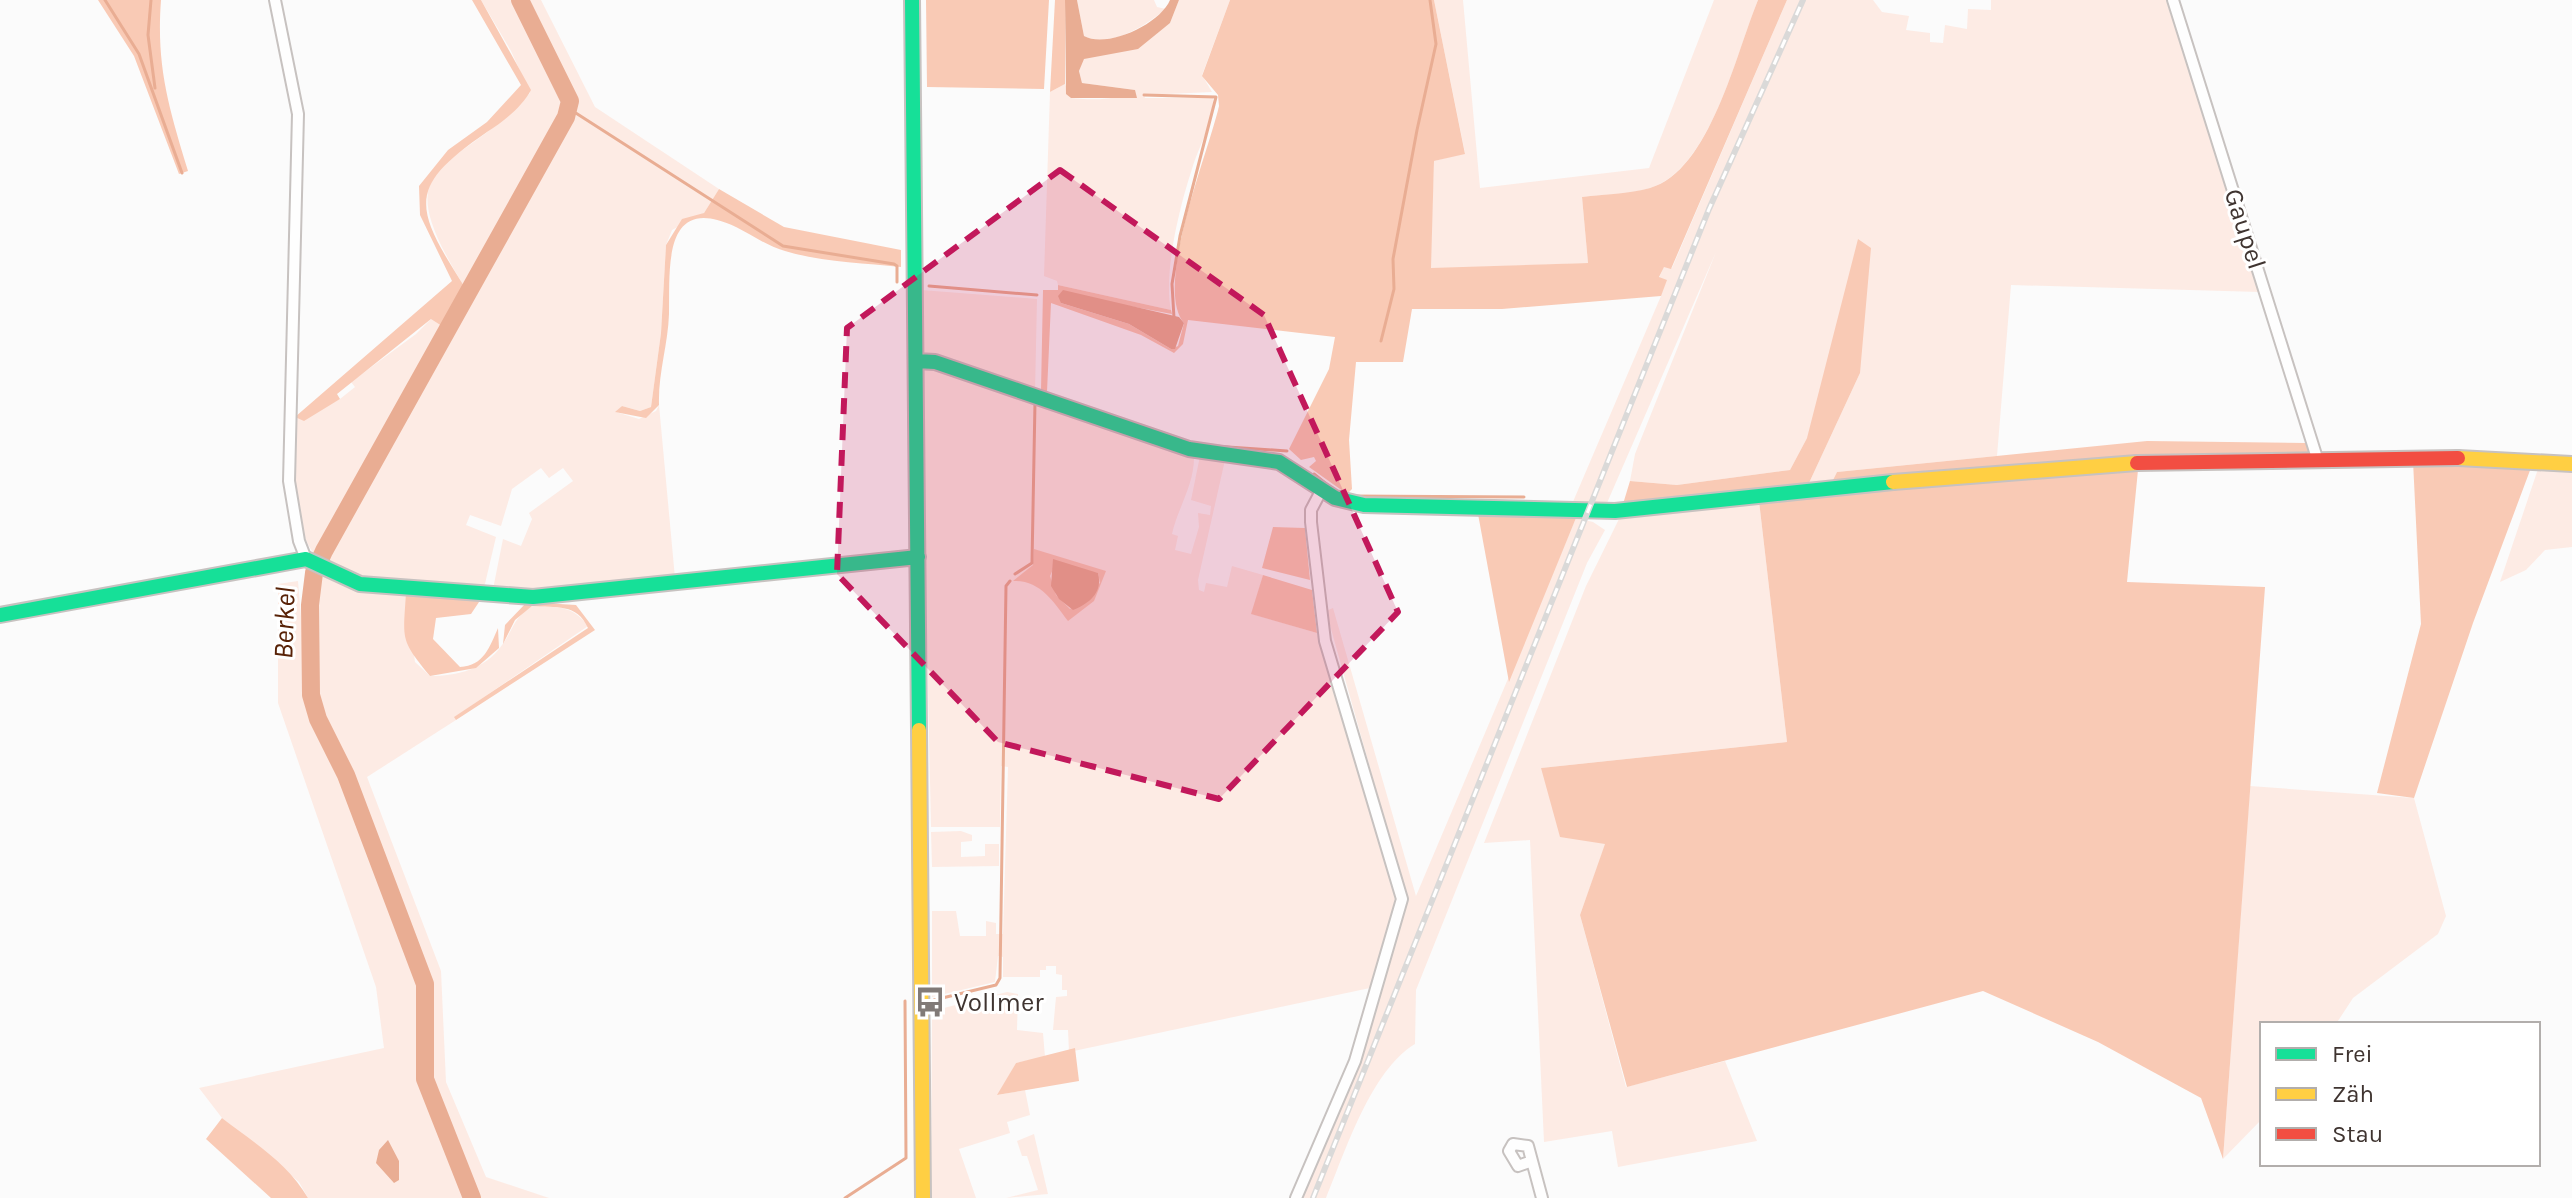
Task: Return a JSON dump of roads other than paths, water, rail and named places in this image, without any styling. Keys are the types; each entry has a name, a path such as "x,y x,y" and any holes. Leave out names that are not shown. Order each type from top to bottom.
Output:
{"street":[{"path":"275,0 298,114 289,481 299,541 308,559 325,570 360,584 533,597 918,557"},
{"path":"912,0 923,1198"},
{"name":"Gaupel","path":"2173,0 2317,458"},
{"path":"916,361 935,362 1192,450 1276,461 1300,473 1320,493 1343,503 1364,505 1615,511 1926,479 2141,463 2491,457 2572,464"},
{"path":"1296,1198 1355,1061 1402,899 1325,641 1311,522 1311,510 1320,493"},
{"path":"0,615 308,559"},
{"path":"1532,1161 1542,1198"}],"waterway":[{"path":"105,0 139,54 182,173"},
{"path":"151,0 148,35 155,88"},
{"name":"Berkel","path":"472,1198 425,1079 425,984 346,775 318,719 311,695 310,605 314,573 324,551 566,117 570,101 520,0"},
{"path":"1381,341 1394,289 1393,259 1436,44 1430,0"},
{"path":"1144,95 1216,97 1180,236 1172,284 1174,318"},
{"path":"568,108 783,246 894,264 897,266 897,282"},
{"path":"929,286 1037,295"},
{"path":"1015,574 1032,563 1035,402"},
{"path":"1089,409 1169,435"},
{"path":"1199,445 1287,451"},
{"path":"1314,474 1330,487"},
{"path":"1348,496 1524,497"},
{"path":"934,1000 996,985 1000,978 1006,586 1010,581"},
{"path":"845,1198 906,1158 905,1001"}],"railway":[{"path":"1313,1198 1709,209 1803,0"}],"place":[{"name":"Vollmer","path":"930,1002"}]}
